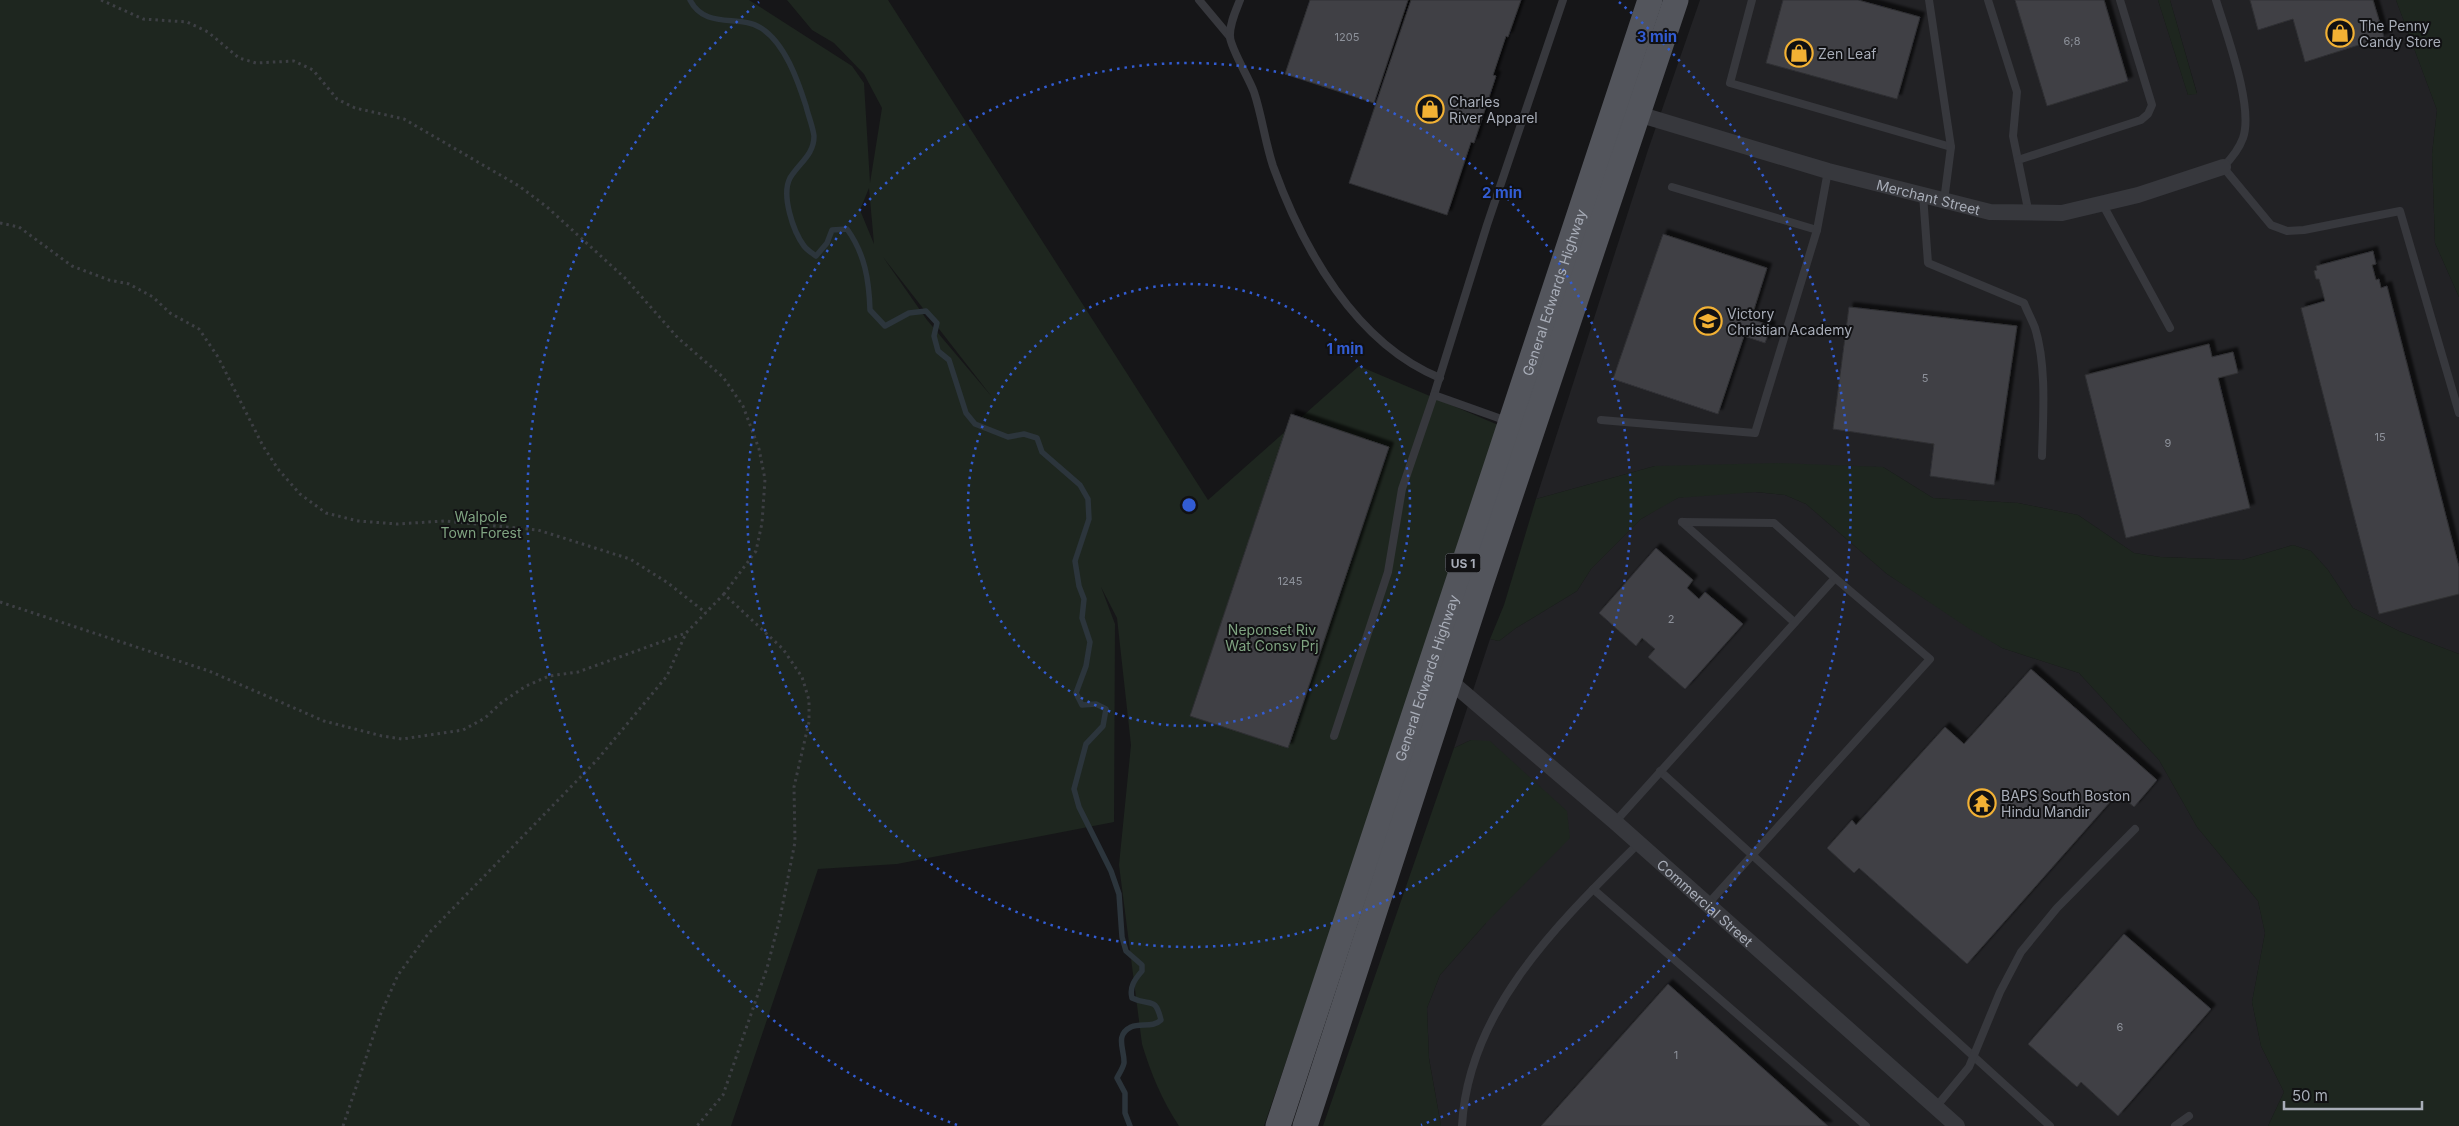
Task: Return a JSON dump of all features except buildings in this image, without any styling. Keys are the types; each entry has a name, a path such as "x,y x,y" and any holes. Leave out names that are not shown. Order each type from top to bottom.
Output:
{"main road":[{"name":"General Edwards Highway","path":"1278,1126 1509,422 1650,0"},
{"name":"General Edwards Highway","path":"1304,1126 1676,0"}],"street":[{"name":"Merchant Street","path":"1638,114 1828,171 1990,212 2062,213 2103,205 2168,186 2223,167"},
{"name":"Commercial Street","path":"1450,681 1615,822 1957,1126"}],"lane":[{"path":"1199,0 1230,37 1254,94 1265,140 1290,207 1329,283 1384,343 1424,372 1440,378"},
{"path":"1230,37 1240,0"},
{"path":"1334,736 1388,572 1402,489 1440,378 1487,225 1563,0"},
{"path":"1752,0 1730,83 1951,147"},
{"path":"1930,0 1951,147 1944,200"},
{"path":"1988,0 2017,92 2013,136 2029,214"},
{"path":"2018,160 2141,120 2148,114 2152,105 2120,0"},
{"path":"2216,0 2243,94 2246,112 2243,138 2232,158 2223,167 2271,224 2287,231 2304,230 2400,211 2459,414"},
{"path":"1601,420 1755,433 1817,230 1828,171"},
{"path":"1672,187 1817,230"},
{"path":"1923,195 1928,263 2024,303 2035,328 2040,356 2043,408 2042,456"},
{"path":"2103,205 2170,328"},
{"path":"1434,395 1509,422"},
{"path":"1707,905 1930,659 1774,523 1682,522 1794,622"},
{"path":"1615,822 1835,578"},
{"path":"1660,770 2050,1126"},
{"path":"1936,1108 1961,1079 1975,1056 2002,986 2021,952 2057,908 2135,829"},
{"path":"1462,1126 1464,1104 1488,1026 1505,996 1533,957 1593,889 1638,844"},
{"path":"1593,889 1866,1126"},
{"path":"2175,1126 2189,1116"}],"path":[{"path":"101,0 143,19 187,22 208,32 239,58 256,63 294,61 313,70 337,99 356,108 404,119 518,186 547,207 626,279 678,338 723,377 743,406 759,449 765,478 762,523 756,551 724,594 686,633 667,676 627,725 542,818 428,934 398,975 381,1013 343,1126"},
{"path":"0,223 19,227 72,266 109,280 129,284 153,297 170,313 199,329 218,357 263,446 278,469 300,494 326,513 358,521 397,524 444,521 538,530 630,559 668,583 706,613"},
{"path":"698,1126 723,1095 776,935 796,842 794,787 810,722 809,700 802,677 783,649 724,594"},
{"path":"0,602 209,671 324,720 382,736 402,739 463,730 485,718 502,702 526,686 549,676 578,672 686,633"}],"shaded area":[{"path":"1700,0 2158,0 2188,95 2197,93 2170,0 2396,0 2437,110 2432,154 2435,243 2459,297 2459,654 2399,631 2353,608 2328,570 2311,551 2293,545 2242,560 2160,557 2134,553 2078,515 2018,503 1933,498 1883,467 1655,466 1536,499 1648,150"},
{"path":"1755,492 1785,495 1806,504 1887,574 2002,648 2079,673 2159,760 2197,827 2258,901 2265,933 2252,1002 2261,1046 2284,1092 2268,1126 1441,1126 1429,1058 1427,1008 1440,975 1486,923 1471,740 1454,748 1490,639 1499,641 1516,628 1577,591 1591,569 1641,519 1666,504 1678,498 1701,494"}],"green space":[{"name":"Walpole Town Forest","path":"0,0 749,0 852,66 864,83 870,183 882,108 864,74 834,43 812,30 787,0 888,0 1208,500 1359,366 1503,427 1264,1126 1179,1126 1167,1106 1149,1066 1142,1044 1119,865 1131,745 1117,618 1101,587 1115,624 1114,822 897,864 818,869 731,1126 0,1126","holes":["869,188 874,244 860,210","883,257 992,397 927,320"]},
{"path":"2158,0 2170,0 2197,94 2188,95"},
{"path":"2396,0 2459,0 2459,297 2435,243 2432,154 2437,110"},
{"path":"1778,463 1883,467 1933,498 2018,503 2078,515 2134,553 2160,557 2242,560 2293,545 2311,551 2328,570 2353,608 2399,631 2459,654 2459,1126 2268,1126 2284,1092 2261,1046 2252,1002 2265,933 2258,901 2197,827 2159,760 2079,673 2002,648 1968,628 1887,574 1806,504 1785,495 1756,492 1678,498 1641,519 1591,569 1577,591 1516,628 1499,641 1490,639 1504,605 1536,499 1655,466"},
{"path":"1471,740 1490,741 1567,811 1570,838 1486,923 1440,975 1427,1008 1429,1059 1441,1126 1323,1126 1454,748"}],"waterway":[{"path":"690,0 696,9 704,15 753,24 761,28 777,43 790,63 803,96 814,136 809,154 790,178 787,194 789,213 804,246 816,256 827,243 832,230 847,229 858,248 865,268 869,288 870,310 885,326 909,313 926,311 937,323 934,336 938,351 949,360 966,413 975,424 1008,437 1024,434 1037,438 1042,452 1080,485 1088,499 1089,519 1075,561 1079,586 1084,599 1082,618 1090,642 1086,666 1076,693 1082,705 1096,704 1106,709 1103,726 1086,744 1074,789 1079,807 1111,871 1119,894 1122,937 1126,951 1142,965 1142,971 1132,987 1132,998 1154,1004 1161,1020 1151,1025 1131,1027 1123,1034 1124,1063 1117,1078 1125,1093 1125,1113 1130,1126"}],"place":[{"name":"The Penny Candy Store","path":"2340,33"},
{"name":"Zen Leaf","path":"1799,53"},
{"name":"Charles River Apparel","path":"1430,109"},
{"name":"Victory Christian Academy","path":"1708,321"},
{"name":"BAPS South Boston Hindu Mandir","path":"1982,803"}],"park label":[{"name":"Neponset Riv Wat Consv Prj","path":"1272,638"}]}
